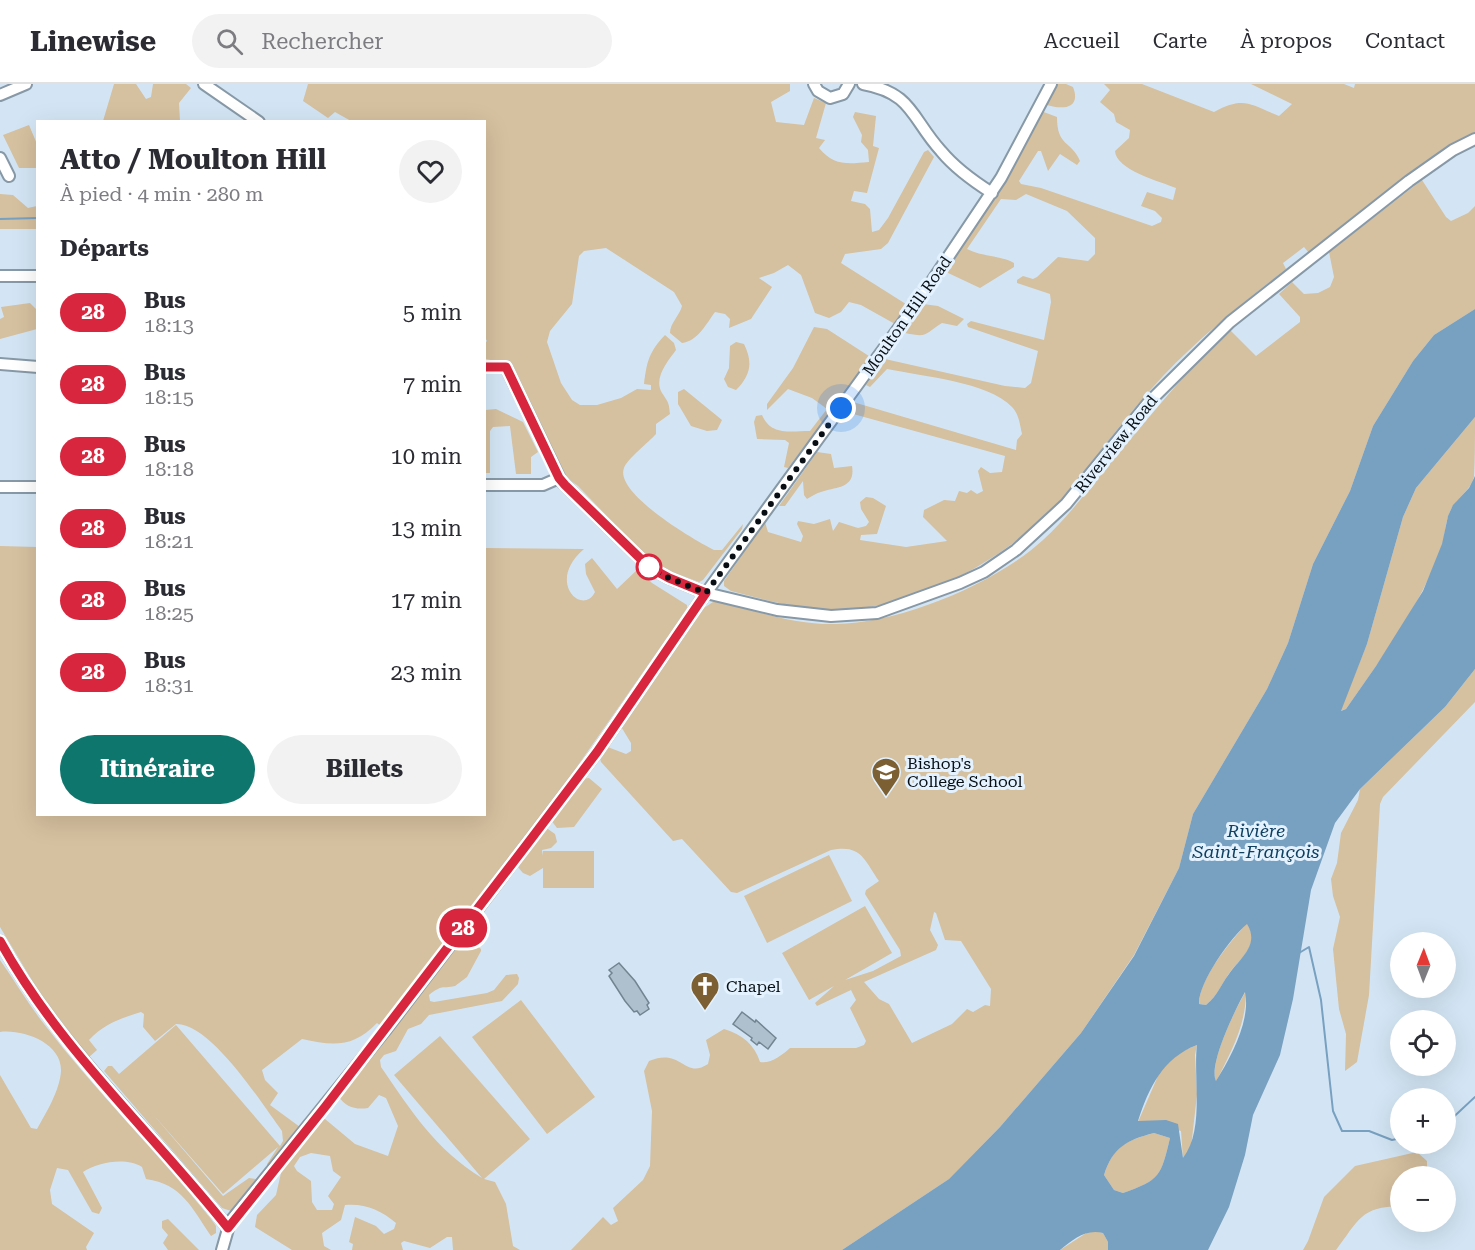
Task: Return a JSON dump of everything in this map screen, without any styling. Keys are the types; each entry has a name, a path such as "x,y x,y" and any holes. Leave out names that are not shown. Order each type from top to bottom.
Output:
{"street":[{"path":"0,95 26,84"},
{"path":"204,84 256,120"},
{"path":"814,84 818,92 830,98 843,94 849,84"},
{"path":"863,84 889,90 903,100 954,165 992,193"},
{"name":"Moulton Hill Road","path":"228,1228 325,1107 597,752 706,593 922,296 992,193 1051,84"},
{"name":"Riverview Road","path":"486,367 506,367 559,478 649,567 706,593 809,615 857,616 896,608 984,572 1035,535 1066,504 1148,403 1230,322 1409,181 1453,150 1475,139"},
{"path":"0,158 9,176"},
{"path":"0,276 36,276"},
{"path":"0,364 36,367"},
{"path":"486,485 543,484 559,478"},
{"path":"0,487 36,487"},
{"path":"0,941 24,982 62,1034 228,1228 222,1250"}],"shaded area":[{"path":"114,84 136,84 146,99 151,97 153,84 186,84 191,88 179,103 180,120 103,120"},
{"path":"308,84 790,84 790,91 771,102 776,122 804,125 814,98 826,103 816,138 825,140 819,148 836,161 869,162 868,150 861,142 862,135 853,117 855,112 876,116 873,146 879,148 867,193 854,191 851,201 865,204 870,209 872,232 879,230 888,218 924,152 928,150 934,157 888,243 881,249 845,254 841,263 909,306 895,324 861,305 849,302 841,312 829,318 815,313 801,275 788,265 759,278 772,287 751,319 729,328 730,319 725,314 715,312 693,339 682,343 670,333 682,306 674,292 606,248 584,251 579,256 572,304 550,331 547,342 561,383 572,400 580,405 597,405 621,398 637,389 651,390 651,385 644,384 648,363 655,347 665,335 674,343 676,350 663,370 659,382 662,393 669,404 670,414 656,424 656,434 626,464 624,478 631,490 658,515 714,550 722,550 743,524 742,529 703,580 699,582 661,568 638,548 578,486 567,478 513,368 507,363 486,359 486,120 349,120 335,112 328,118 303,101"},
{"path":"1056,84 1073,87 1075,100 1072,104 1057,107 1045,104"},
{"path":"1104,84 1142,84 1214,112 1240,103 1253,105 1279,116 1292,104 1251,84 1344,84 1354,88 1355,84 1475,84 1475,132 1415,169 1309,253 1304,247 1283,263 1286,269 1238,307 1177,361 1137,405 1064,496 1043,518 1019,539 964,574 904,599 843,610 786,605 731,591 724,586 724,581 765,522 768,532 801,542 803,536 797,524 798,521 814,524 830,519 833,531 839,522 858,528 866,526 869,522 861,509 860,502 866,497 873,498 886,506 877,534 861,535 860,540 906,547 947,541 923,517 924,510 944,500 955,501 959,491 967,493 971,490 977,494 983,491 978,471 981,467 990,473 1002,472 1005,456 846,412 853,402 1016,450 1017,440 1022,434 1016,413 1001,398 988,392 954,381 887,369 870,387 866,385 885,359 1005,386 1025,388 1031,383 1038,351 968,327 967,324 971,321 1044,340 1051,302 1050,294 1017,283 1017,280 1023,276 1033,279 1037,277 1058,257 1088,261 1095,254 1095,238 1067,211 1026,194 1016,200 1001,199 967,249 1009,260 1014,263 1014,267 980,288 946,272 946,269 1041,111 1057,117 1059,134 1073,149 1080,161 1077,165 1060,154 1048,171 1041,151 1038,151 1019,181 1021,184 1041,188 1152,226 1161,222 1162,218 1155,211 1141,206 1147,192 1173,200 1176,188 1130,169 1117,158 1115,151 1129,138 1130,130 1116,122 1114,114 1100,102 1110,90"},
{"path":"29,125 36,142 36,168 19,168 3,135"},
{"name":"Bishop's College School","path":"1422,180 1451,221 1468,213 1475,206 1475,309 1434,335 1413,361 1373,426 1350,491 1313,564 1288,643 1267,689 1193,814 1179,868 1134,955 1081,1033 1000,1127 949,1179 842,1250 571,1250 603,1217 611,1225 618,1221 613,1208 643,1180 650,1166 652,1111 644,1071 649,1061 669,1058 693,1068 700,1068 708,1064 710,1055 706,1040 724,1029 747,1041 755,1050 760,1062 772,1060 790,1048 856,1048 864,1045 866,1041 850,1008 856,1000 851,990 817,1006 815,1003 834,986 809,1000 782,953 865,906 892,953 845,980 873,971 901,956 900,950 865,894 866,890 879,881 861,855 855,851 831,850 737,893 731,892 682,839 673,841 601,762 599,755 605,746 626,754 631,751 631,743 620,725 701,610 713,602 720,601 777,617 806,622 836,624 861,622 917,609 973,586 999,572 1043,540 1059,524 1180,381 1229,329 1256,356 1300,322 1300,317 1279,294 1292,282 1304,294 1318,293 1330,287 1334,277 1329,252","holes":["934,912 945,940 961,941 991,989 990,1006 985,1005 973,1012 967,1009 952,1024 912,1043 889,1004 879,999 864,982 936,950 938,945 930,930"]},
{"path":"0,194 13,195 28,208 36,206 36,229 0,229"},
{"path":"30,303 36,309 36,329 0,339 0,319 4,317 1,307"},
{"path":"923,304 938,306 964,319 957,326 942,323 923,335 905,333"},
{"path":"814,327 827,329 872,358 788,468 784,467 789,443 785,440 757,439 754,422 756,416 762,415 770,426 782,431 810,431 827,409 812,398 788,389 767,410 767,404 793,368"},
{"path":"736,342 744,344 749,357 749,368 745,379 736,390 728,387 724,379 729,368 730,346"},
{"path":"684,389 722,420 717,430 707,431 691,426 678,404 678,392"},
{"path":"496,409 523,422 538,452 531,457 531,474 516,474 510,426 493,427 490,431 490,473 486,473 486,410"},
{"path":"1475,417 1474,477 1451,509 1442,546 1433,568 1412,610 1387,651 1346,709 1340,711 1367,644 1403,517 1416,488"},
{"path":"817,452 831,454 834,468 852,466 851,479 843,486 819,492 807,499 804,495 803,481 785,506 779,506"},
{"path":"0,546 36,547 36,816 486,816 486,548 584,549 573,561 568,573 567,584 570,592 576,598 589,599 595,592 586,574 585,564 592,558 617,589 638,569 652,583 687,605 676,625 525,841 381,1026 377,1023 360,1037 342,1043 323,1043 302,1039 262,1070 265,1080 278,1093 270,1105 300,1127 267,1169 267,1164 278,1147 223,1194 151,1112 223,1196 249,1178 256,1179 231,1211 222,1208 104,1071 108,1066 112,1066 119,1074 176,1025 280,1146 283,1141 282,1131 235,1067 205,1036 190,1027 176,1024 155,1041 143,1027 144,1014 141,1012 112,1023 95,1034 89,1040 97,1050 89,1057 42,997 0,927"},
{"path":"1475,669 1475,702 1383,797 1380,804 1369,995 1357,1062 1345,1071 1346,1034 1339,1009 1333,949 1340,917 1333,896 1331,879 1337,863 1341,833 1358,800 1360,789 1445,707"},
{"path":"589,778 602,789 574,827 557,828 551,820 582,779"},
{"path":"545,827 555,834 557,842 551,848 542,850 543,856 543,851 594,851 594,888 543,888 543,868 530,876 523,873 516,865"},
{"path":"829,855 852,901 767,943 744,896"},
{"path":"1247,923 1251,931 1251,939 1247,952 1213,998 1206,1005 1199,1004 1200,994 1210,972 1224,950"},
{"path":"463,935 481,951 467,977 455,986 437,989 429,995 430,1001 487,993 494,990 506,975 517,974 518,984 502,1001 429,1015 421,1024 408,1029 396,1051 384,1055 380,1060 381,1067 403,1099 438,1142 465,1167 482,1178 394,1075 440,1036 530,1139 484,1179 495,1182 506,1204 513,1246 520,1250 453,1250 452,1237 447,1237 430,1248 404,1241 401,1243 403,1250 352,1250 353,1244 349,1242 355,1217 376,1226 384,1234 394,1229 396,1223 378,1211 359,1205 345,1205 341,1220 322,1233 324,1246 331,1250 292,1250 255,1227 257,1215 276,1195 283,1164 319,1120 325,1119 355,1144 388,1156 398,1126 386,1098 379,1095 368,1108 359,1109 351,1107 338,1096","holes":["311,1153 330,1156 333,1171 341,1177 328,1196 334,1204 332,1210 317,1210 312,1202 311,1181 294,1166 300,1157"]},
{"path":"0,960 32,1009 85,1074 191,1194 216,1226 216,1233 211,1236 192,1207 177,1192 169,1186 146,1179 142,1167 128,1162 112,1162 83,1172 102,1208 99,1214 92,1212 68,1170 57,1168 50,1190 52,1204 94,1233 86,1247 87,1250 0,1250 0,1075 31,1128 37,1129 55,1093 61,1071 60,1061 55,1053 40,1040 19,1033 0,1032"},
{"path":"1246,991 1240,1027 1216,1082 1219,1050"},
{"path":"521,1000 595,1097 547,1134 472,1037"},
{"path":"1197,1045 1195,1055 1197,1095 1191,1147 1183,1159 1181,1131 1138,1122 1161,1069 1178,1053"},
{"path":"1154,1133 1170,1138 1164,1161 1157,1175 1145,1184 1123,1193 1114,1190 1104,1175 1112,1157 1129,1142"},
{"path":"1408,1154 1419,1154 1427,1161 1427,1166 1390,1166 1390,1207 1368,1212 1356,1223 1336,1250 1303,1250 1324,1197 1355,1166"},
{"path":"168,1219 199,1250 168,1250 163,1243 168,1235 162,1228 162,1221"},
{"path":"1091,1230 1103,1233 1108,1242 1108,1250 1060,1250"}],"water":[{"name":"Rivière Saint-François","path":"1475,309 1475,417 1416,488 1403,517 1367,644 1341,711 1346,709 1376,666 1423,591 1442,544 1448,516 1453,505 1469,488 1475,476 1475,669 1445,707 1360,789 1335,823 1311,890 1293,999 1280,1055 1253,1115 1245,1155 1229,1207 1208,1250 1108,1250 1108,1242 1103,1233 1091,1232 1080,1236 1060,1250 842,1250 949,1179 1000,1127 1081,1033 1134,956 1179,868 1193,814 1267,689 1288,643 1313,564 1350,491 1373,426 1413,361 1434,335","holes":["1247,924 1251,938 1247,951 1213,998 1206,1005 1199,1004 1200,995 1210,973 1240,930","1245,992 1246,1003 1242,1026 1228,1061 1216,1081 1219,1050","1197,1045 1196,1119 1190,1146 1183,1158 1178,1124 1166,1120 1138,1121 1159,1075 1166,1066","1154,1133 1170,1138 1161,1169 1152,1180 1145,1184 1123,1193 1114,1190 1104,1175 1108,1165 1122,1146"]}],"building":[{"path":"619,963 635,981 649,1003 647,1005 649,1009 640,1015 637,1011 634,1012 625,1001 609,976 612,973 609,970"},
{"path":"742,1012 755,1022 756,1020 776,1038 768,1049 759,1042 757,1045 751,1040 752,1038 733,1024"}],"waterway":[{"path":"0,219 36,218"},
{"path":"1299,953 1309,947 1321,1000 1333,1111 1342,1131 1369,1131 1390,1139"},
{"path":"1456,1115 1475,1097"}],"bus line":[{"name":"28","path":"0,941 24,982 62,1034 228,1228 230,1222 387,1028 597,752 706,593 649,567 565,485 559,478 506,367 486,367"}],"place":[{"name":"Bishop's College School","path":"886,798"},
{"name":"Chapel","path":"705,1012"}],"route":[{"path":"649,567 706,593 841,408"}]}
